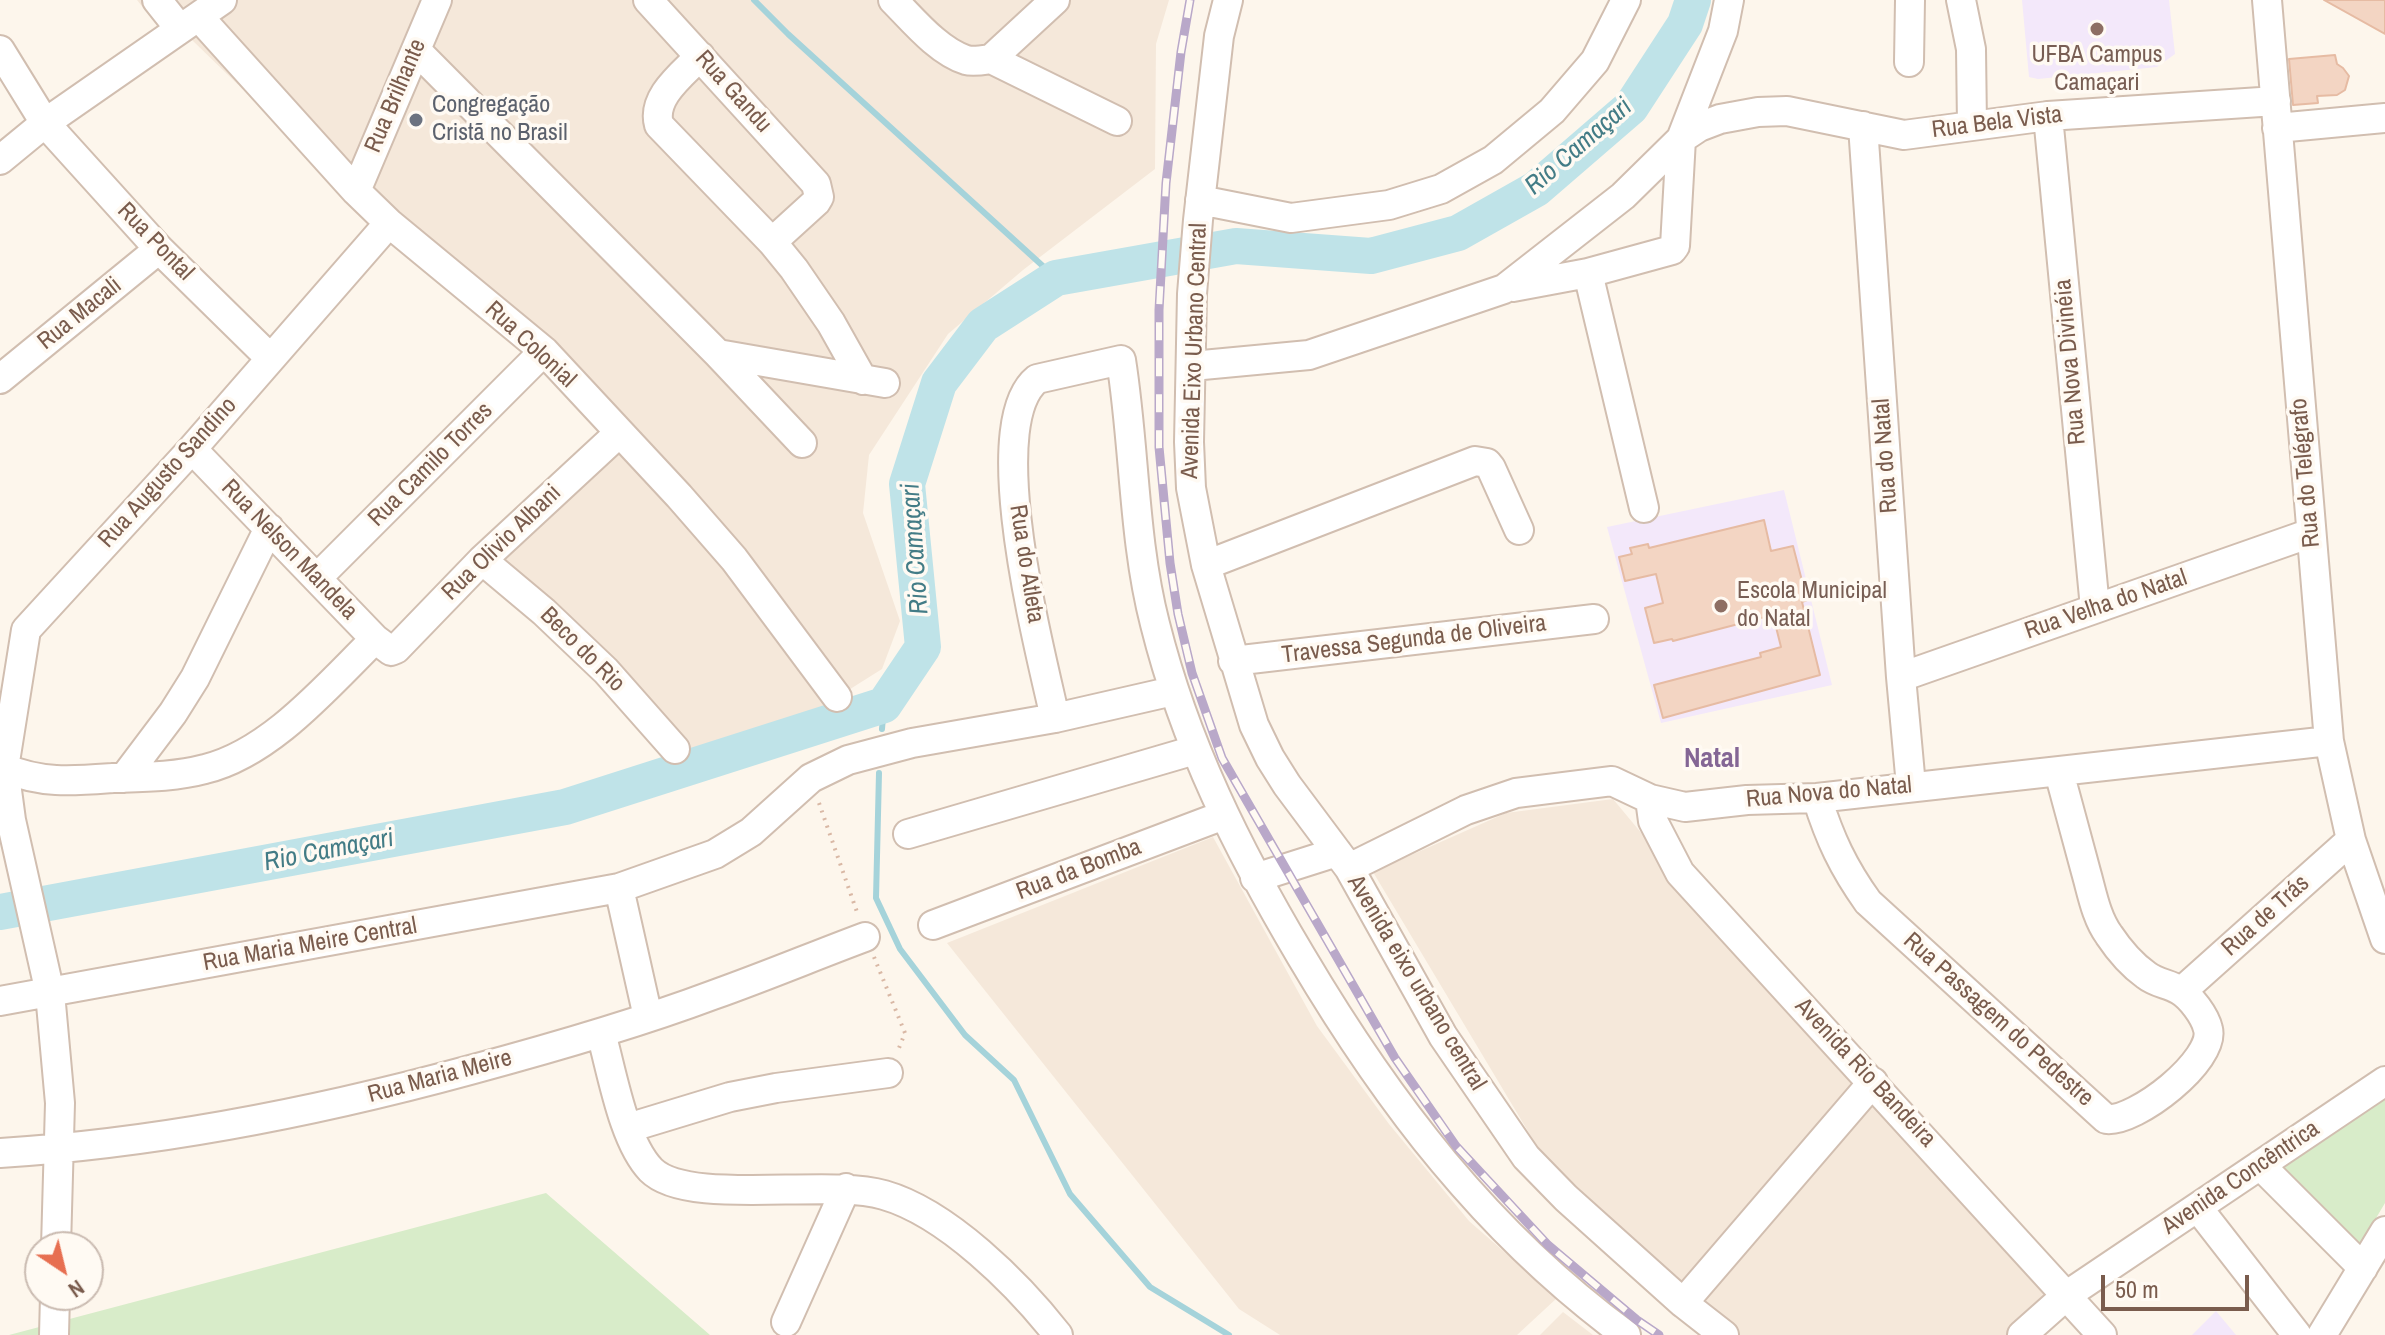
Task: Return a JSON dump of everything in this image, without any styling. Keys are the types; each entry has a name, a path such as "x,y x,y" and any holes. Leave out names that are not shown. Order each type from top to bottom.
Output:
{"street":[{"name":"Rua Colonial","path":"157,0 189,23 389,223 544,351 734,559 837,697"},
{"path":"0,160 45,123 222,0"},
{"name":"Rua Brilhante","path":"356,191 437,0"},
{"name":"Rua Gandu","path":"648,0 816,184 819,197 816,202 772,242"},
{"path":"893,0 944,47 968,61 991,59 1117,121"},
{"path":"991,59 1055,0"},
{"name":"Avenida Eixo Urbano Central","path":"1213,0 1219,36"},
{"name":"Avenida Eixo Urbano Central","path":"1228,0 1219,36 1199,210 1192,294 1189,442 1191,488 1206,565 1233,661"},
{"path":"1199,210 1291,218 1389,205 1441,189 1493,160 1552,111 1595,61 1626,0"},
{"path":"1192,366 1309,355 1504,289 1588,273 1672,250 1675,246 1681,139 1723,31 1729,0"},
{"path":"1909,62 1910,0"},
{"path":"1961,0 1971,49 1972,125"},
{"name":"Rua do Telégrafo","path":"2267,0 2329,741 2351,840 2385,939"},
{"name":"Rua Pontal","path":"0,50 45,123 159,249 270,358"},
{"path":"416,50 718,354 802,443"},
{"path":"700,56 665,94 657,116 659,125 772,242 874,382 718,354"},
{"name":"Rua Bela Vista","path":"1681,139 1699,127 1720,119 1758,112 1787,111 1904,135 2048,116 2276,114 2385,118"},
{"name":"Rua Nova Divinéia","path":"2048,116 2095,608"},
{"name":"Rua do Natal","path":"1863,126 1911,786"},
{"path":"1504,289 1623,196 1681,139"},
{"name":"Rua Augusto Sandino","path":"56,1231 60,1103 50,993 11,820 3,757 13,632 192,449 389,223"},
{"name":"Rua Macali","path":"0,379 159,249"},
{"path":"1588,273 1644,508"},
{"name":"Rua Camilo Torres","path":"317,578 544,351"},
{"name":"Rua do Atleta","path":"1055,718 1017,538 1014,459 1018,416 1028,389 1037,379 1121,360 1144,568 1173,691"},
{"name":"Rua Olivio Albani","path":"3,757 28,778 49,781 180,774 207,769 237,757 295,717 381,645 396,649 482,560 618,434"},
{"name":"Rua Nelson Mandela","path":"192,449 381,645"},
{"path":"1206,565 1475,461 1487,463 1491,468 1519,530"},
{"path":"124,778 195,678 269,528"},
{"name":"Rua Velha do Natal","path":"1901,677 2311,533"},
{"name":"Beco do Rio","path":"482,560 544,612 606,671 675,749"},
{"name":"Travessa Segunda de Oliveira","path":"1233,661 1594,619"},
{"name":"Avenida eixo urbano central","path":"1233,661 1260,739 1287,785 1343,860 1443,1036 1526,1157 1546,1179 1683,1303 1724,1335"},
{"path":"1055,718 1173,691 1195,750 1255,878 1341,1023 1446,1167 1495,1222 1595,1312 1626,1335"},
{"name":"Rua Maria Meire Central","path":"0,1001 619,888 715,854 751,832 811,778 848,760 912,743 1055,718"},
{"name":"Rua Nova do Natal","path":"1255,878 1343,860 1516,793 1612,781 1650,799 1685,807 1747,800 1817,798 2329,741"},
{"path":"908,834 1195,750"},
{"path":"2059,772 2100,921 2127,958 2146,975 2182,991"},
{"name":"Rua Passagem do Pedestre","path":"1817,798 1831,843 1868,902 2106,1119 2127,1116 2151,1101 2183,1077 2202,1054 2210,1037 2209,1030 2205,1018 2182,991"},
{"name":"Avenida Rio Bandeira","path":"1650,799 1653,821 1680,873 2102,1335"},
{"name":"Rua da Bomba","path":"933,925 1224,815"},
{"name":"Rua de Trás","path":"2182,991 2351,840"},
{"path":"619,888 648,1017"},
{"name":"Rua Maria Meire","path":"0,1153 136,1141 381,1094 601,1033 865,937"},
{"path":"601,1033 628,1128 642,1160 664,1180 720,1189 846,1188 882,1194 913,1205 954,1232 1001,1274 1058,1335"},
{"path":"628,1128 730,1097 888,1073"},
{"name":"Avenida Concêntrica","path":"2022,1335 2067,1295 2385,1081"},
{"path":"1683,1303 1873,1082"},
{"path":"2260,1165 2363,1268"},
{"path":"786,1322 846,1188"},
{"path":"2198,1208 2297,1335"},
{"path":"2322,1335 2385,1231"},
{"path":"54,1335 55,1311"}],"shaded area":[{"path":"137,0 1169,0 1156,44 1155,169 1023,270 948,334 869,455 863,513 900,621 882,669 785,730 680,766 480,554 620,422 368,211 192,40 152,19"},
{"name":"UFBA Campus Camaçari","path":"2022,0 2169,0 2175,54 2157,67 2038,79 2029,77"},
{"name":"Escola Municipal do Natal","path":"1784,490 1832,685 1661,723 1607,527"},
{"path":"1613,799 1722,930 1862,1082 1687,1288 1541,1153 1373,872 1506,813"},
{"path":"1213,837 1317,1026 1389,1124 1469,1221 1557,1298 1517,1335 1280,1335 1239,1309 947,943"},
{"path":"1874,1096 2055,1294 2010,1335 1737,1335 1695,1302"},
{"path":"2216,1311 2236,1335 2192,1335"},
{"path":"1563,1312 1593,1335 1540,1335"}],"green space":[{"path":"2385,1092 2385,1203 2357,1250 2275,1168"},
{"path":"546,1193 710,1335 9,1335"}],"building":[{"path":"2324,0 2385,0 2385,34"},
{"path":"2335,55 2337,64 2349,76 2345,90 2337,95 2317,96 2318,103 2293,105 2289,59"},
{"path":"1764,520 1771,551 1793,546 1807,600 1802,602 1820,675 1663,718 1654,685 1761,657 1760,653 1781,647 1773,615 1673,641 1654,643 1645,608 1663,603 1656,574 1625,581 1619,557 1632,554 1630,548 1648,544 1649,548"}],"waterway":[{"path":"754,0 1056,278"},
{"name":"Rio Camaçari","path":"0,912 565,807 884,705 923,647 907,484 939,383 983,325 1056,278 1236,246 1371,256 1458,233 1536,189 1631,107 1685,24 1693,0"},
{"path":"882,729 884,705"},
{"path":"879,773 876,898 900,949 965,1035 1014,1080 1070,1194 1150,1287 1229,1335"}],"railway":[{"path":"1190,0 1166,183 1159,310 1159,447 1170,563 1192,673 1222,758 1395,1058 1456,1146 1548,1245 1659,1335"}],"place":[{"name":"UFBA Campus Camaçari","path":"2097,29"},
{"name":"Congregação Cristã no Brasil","path":"416,120"},
{"name":"Escola Municipal do Natal","path":"1721,606"}],"district":[{"name":"Natal","path":"1712,759"}]}
